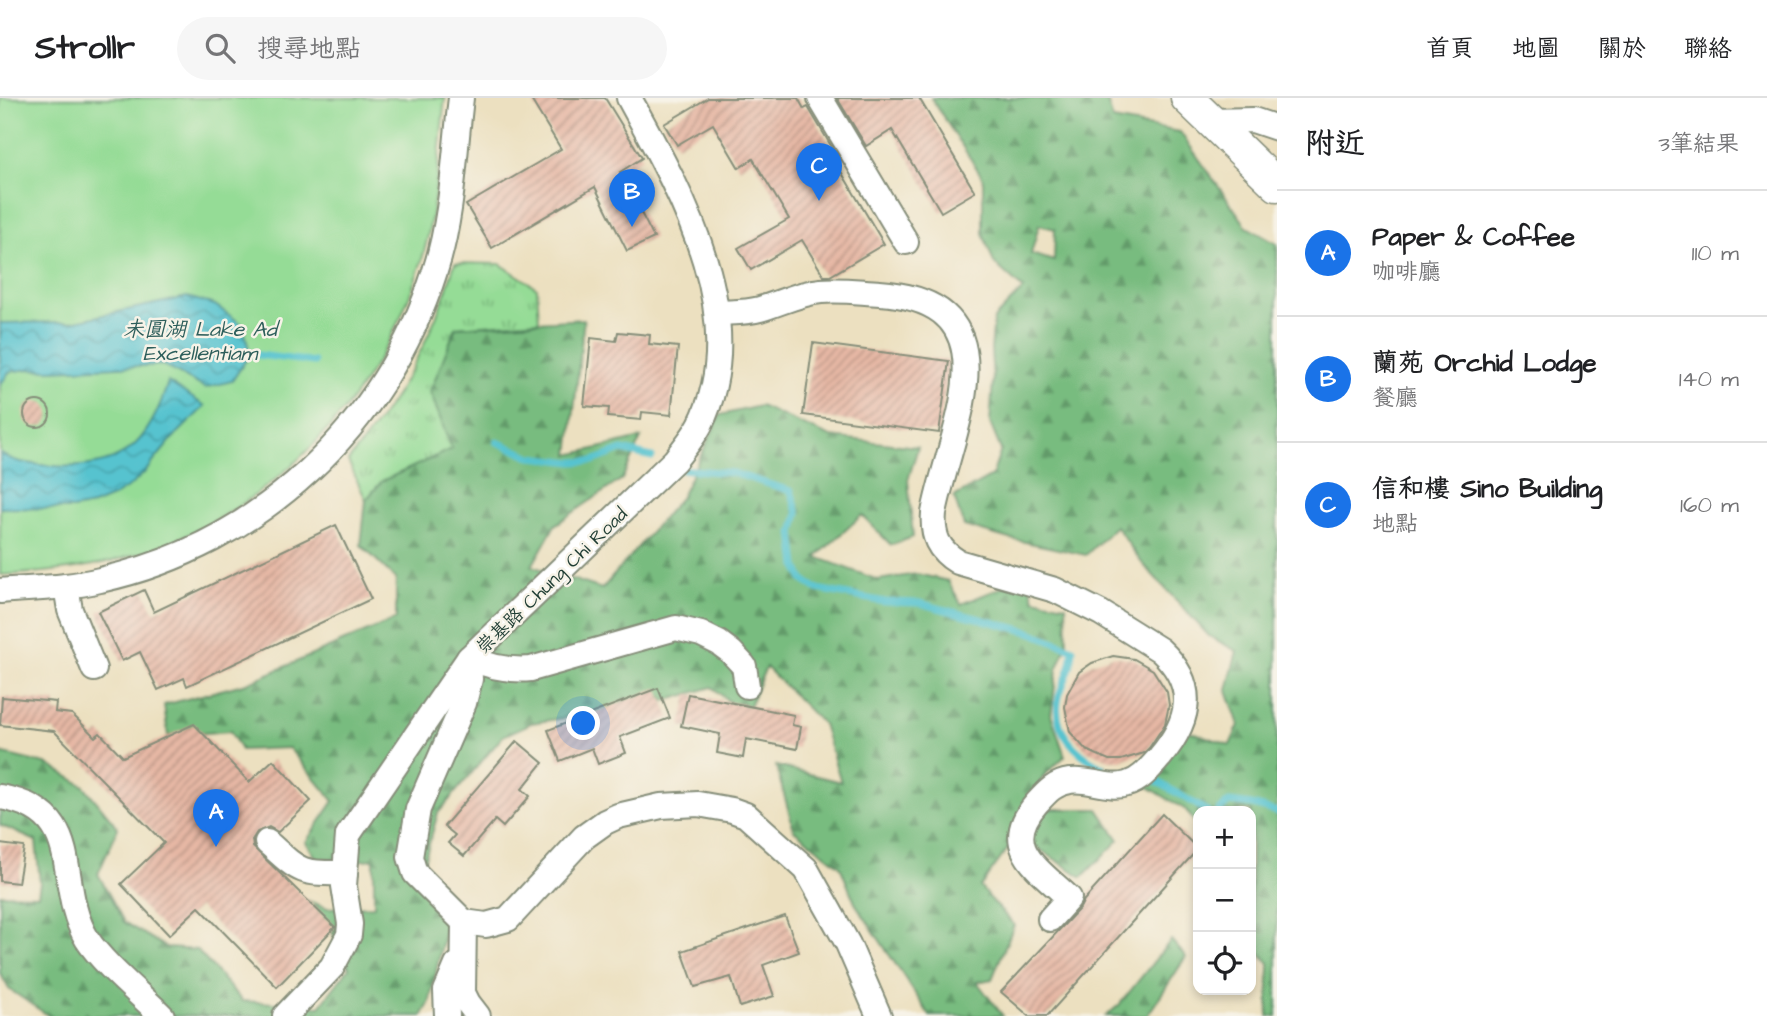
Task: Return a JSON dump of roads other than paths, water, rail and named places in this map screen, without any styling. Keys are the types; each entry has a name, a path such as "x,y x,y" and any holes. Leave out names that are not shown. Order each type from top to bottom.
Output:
{"main road":[{"path":"1187,98 1277,185"}],"street":[{"path":"0,591 100,581 146,568 191,550 234,528 283,494 344,436 374,398 399,358 420,314 436,269 447,222 461,98"},
{"name":"崇基路 Chung Chi Road","path":"464,922 415,873 410,857 418,809 464,703 470,679 469,658 659,477 690,440 706,409 714,381 719,352 717,313 700,248 681,197 629,98"},
{"path":"820,98 906,242"},
{"path":"1211,121 1253,120 1277,128"},
{"path":"717,313 760,309 808,292 825,290 898,295 925,301 947,316 957,328 964,353 962,399 934,513 934,535 937,543 949,557 958,562 1055,590 1101,613 1160,650 1174,665 1186,701 1182,725 1174,739 1143,775 1120,786 1079,772 1050,789 1022,822 1024,852 1069,898 1050,919"},
{"path":"66,586 70,610 94,669"},
{"path":"285,1016 332,967 349,935 350,924 344,887 346,845 355,824 469,658 500,668 531,669 676,628 701,634 731,652 744,666 747,687"},
{"path":"0,797 28,803 53,825 62,844 73,902 85,936 94,950 162,1016"},
{"path":"478,1016 463,993 464,922 486,925 509,919 584,837 605,822 618,816 661,806 698,804 746,815 806,869 848,944 879,1016"},
{"path":"267,842 295,867 305,872 345,873"},
{"path":"447,1016 446,991 463,951"}],"water":[{"name":"未圓湖 Lake Ad Excellentiam","path":"187,297 215,305 243,325 250,354 232,381 205,388 163,365 29,369 9,372 0,386 0,323 71,322"},
{"name":"未圓湖 Lake Ad Excellentiam","path":"168,382 205,406 130,486 93,505 73,509 0,508 0,453 19,461 53,466 97,464 115,458 129,450 141,438 152,422"}],"waterway":[{"path":"250,354 314,362"},
{"path":"497,442 532,457 573,462 593,461 622,450 652,457"},
{"path":"679,469 733,473 791,491 798,513 793,533 797,566 803,580 817,589 885,602 919,603 1030,632 1073,649 1059,697 1059,720 1062,730 1075,748 1102,767"},
{"path":"1153,779 1199,806"},
{"path":"1225,806 1229,802 1256,806"},
{"path":"1256,806 1277,812"}],"place":[{"name":"信和樓 Sino Building","path":"819,201"},
{"name":"蘭苑 Orchid Lodge","path":"632,227"},
{"name":"Paper & Coffee","path":"216,847"}]}
